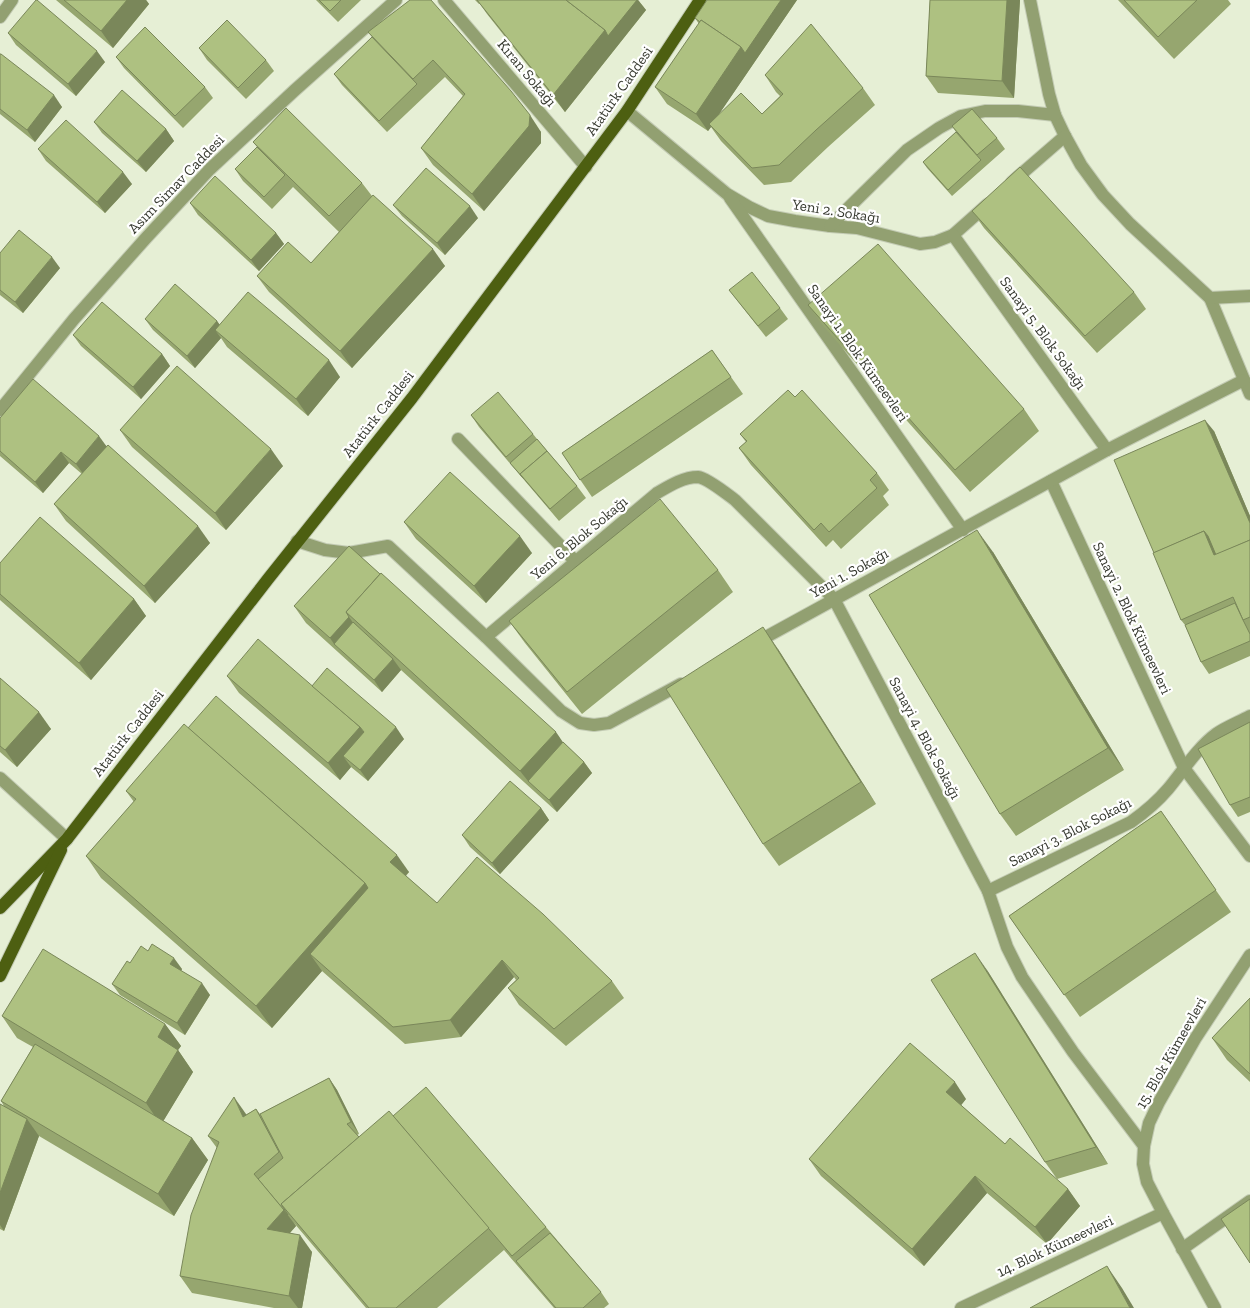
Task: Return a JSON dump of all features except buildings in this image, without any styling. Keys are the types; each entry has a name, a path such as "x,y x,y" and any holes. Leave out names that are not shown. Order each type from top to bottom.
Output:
{"main road":[{"name":"Atatürk Caddesi","path":"0,908 67,839 297,541 412,398 627,111 700,0"},
{"name":"Atatürk Caddesi","path":"0,976 67,839"}],"street":[{"path":"0,17 12,0"},
{"name":"Asım Simav Caddesi","path":"0,410 81,312 210,169 396,0"},
{"name":"Kıran Sokağı","path":"444,0 586,167"},
{"path":"1030,0 1049,94 1055,114 1081,165 1103,196 1130,224 1210,298 1250,394"},
{"name":"Yeni 2. Sokağı","path":"627,111 727,194 768,216 830,226 857,228 920,244 935,242 953,235 1065,136"},
{"path":"830,226 907,150 939,128 961,116 985,111 1055,114"},
{"name":"Sanayi 1. Blok Kümeevleri","path":"727,194 963,530"},
{"name":"Sanayi 5. Blok Sokağı","path":"953,235 1107,450"},
{"path":"1210,298 1250,296"},
{"name":"Yeni 1. Sokağı","path":"748,647 1107,450 1244,380"},
{"path":"458,439 576,562"},
{"name":"Yeni 6. Blok Sokağı","path":"486,637 657,493 679,481 699,477"},
{"name":"Sanayi 4. Blok Sokağı","path":"699,477 735,500 834,599 988,891 1007,947 1022,977 1073,1052 1144,1146"},
{"name":"Sanayi 2. Blok Kümeevleri","path":"1051,481 1184,768 1250,856"},
{"path":"297,541 325,550 349,553 388,546 486,637 561,711 580,723 594,725 609,723 687,680"},
{"name":"Sanayi 3. Blok Sokağı","path":"988,891 1131,822 1149,810 1168,790 1201,748 1216,734 1250,716"},
{"path":"0,778 67,839"},
{"name":"15. Blok Kümeevleri","path":"1215,1308 1147,1182 1143,1164 1144,1146 1149,1122 1159,1102 1195,1040 1250,955"},
{"path":"1182,1249 1250,1201"},
{"name":"14. Blok Kümeevleri","path":"961,1308 1163,1213"}]}
